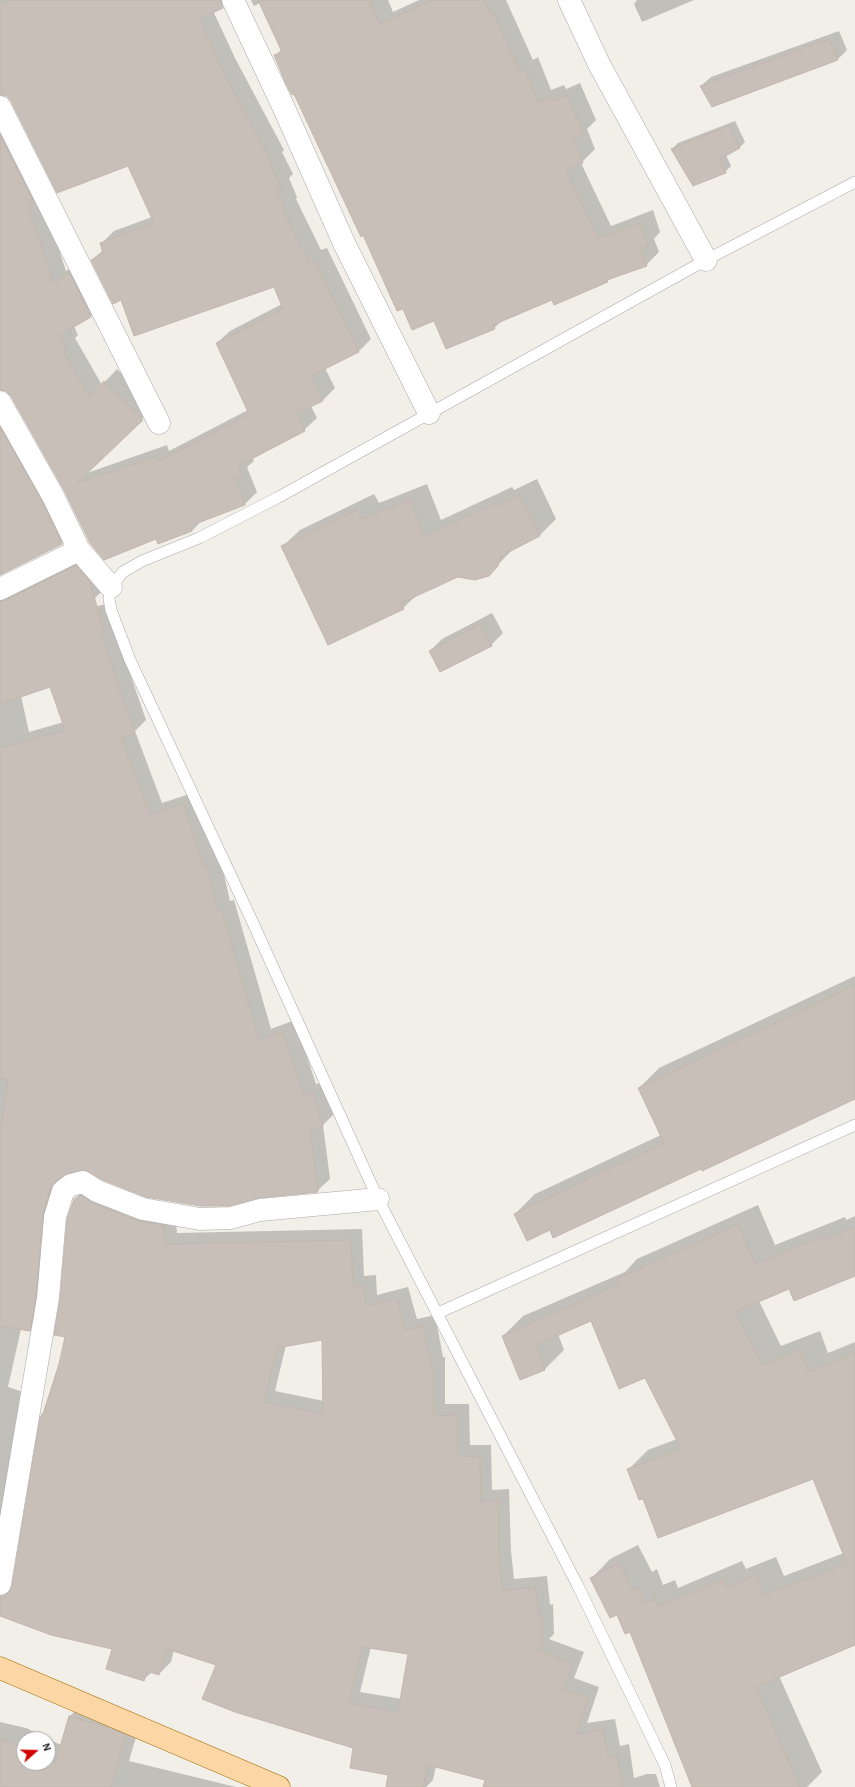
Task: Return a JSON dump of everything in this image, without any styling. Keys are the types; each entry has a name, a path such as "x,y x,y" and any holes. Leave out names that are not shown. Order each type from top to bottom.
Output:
{"main road":[{"path":"0,1668 279,1787"}],"street":[{"path":"233,0 283,106 344,243 429,413"},
{"path":"569,0 599,64 706,260"},
{"path":"2,119 159,424"},
{"path":"0,402 53,496 79,550 111,587"},
{"path":"0,589 79,550"},
{"path":"0,1584 48,1298 55,1217 63,1191 71,1185 83,1182 97,1191 143,1209 200,1219 230,1218 260,1210 378,1199"}],"lane":[{"path":"671,1787 665,1765 577,1584 378,1199 253,923 130,660 111,610 109,599 111,587 123,572 142,561 199,538 271,501 706,260 855,182"},
{"path":"438,1313 855,1125"}],"building":[{"path":"11,0 221,0 223,8 199,19 224,73 272,163 270,164 281,187 276,190 286,210 283,211 309,262 314,259 359,352 311,376 323,401 297,413 305,431 238,466 242,474 235,478 245,505 190,526 192,531 158,544 156,539 104,560 90,543 64,490 11,396 6,391 0,390 0,135 34,202 28,205 53,283 70,273 91,317 60,335 66,349 63,350 89,397 104,381 143,420 77,483 155,457 157,462 249,414 216,343 283,309 274,287 134,336 121,300 113,304 91,260 103,253 100,243 154,223 128,166 57,193 11,101 7,96 0,95 0,5"},
{"path":"258,0 369,0 380,24 432,0 484,0 489,12 492,10 520,72 525,70 538,102 551,97 553,101 567,95 583,134 573,138 583,163 566,170 598,238 640,223 648,246 640,248 647,266 607,280 608,282 554,305 552,300 493,325 495,329 446,349 434,321 412,330 403,309 397,311 363,235 361,237 294,94 292,95 286,84 274,55 282,52"},
{"path":"829,39 838,60 712,107 700,86"},
{"path":"729,126 740,148 720,159 726,173 693,186 671,149"},
{"path":"0,427 42,502 62,544 0,575"},
{"path":"520,495 540,536 501,556 498,566 489,576 475,580 458,577 401,603 404,609 328,645 281,546 357,510 362,519 410,500 424,537 495,503 497,506"},
{"path":"76,565 90,582 104,631 100,632 135,733 121,738 150,814 184,804 203,866 207,865 218,912 222,911 259,1040 283,1032 304,1096 313,1093 323,1126 310,1130 318,1192 259,1198 229,1206 201,1206 146,1197 103,1180 85,1170 64,1175 51,1187 43,1213 36,1296 30,1331 0,1326 0,1132 8,1080 0,1078 0,748 65,730 50,687 0,704 0,601 6,600"},
{"path":"480,624 492,646 440,672 429,651"},
{"path":"855,985 855,1099 702,1171 701,1169 553,1238 550,1230 527,1241 514,1214 664,1143 638,1088"},
{"path":"81,1195 92,1203 138,1221 164,1225 165,1244 351,1240 353,1287 364,1286 366,1306 397,1298 405,1330 423,1326 432,1368 434,1368 434,1416 458,1415 458,1456 480,1456 481,1501 498,1500 499,1563 503,1590 535,1587 539,1616 542,1615 542,1647 536,1650 573,1664 563,1689 588,1698 576,1734 603,1730 608,1757 617,1756 623,1787 483,1787 485,1780 428,1765 423,1787 386,1787 388,1775 350,1768 353,1748 235,1712 202,1699 216,1665 167,1649 159,1675 147,1671 144,1681 106,1669 112,1649 51,1635 0,1616 0,1596 9,1592 12,1586 40,1418 43,1414 59,1364 65,1337 54,1335 60,1299 67,1219 74,1199","holes":["322,1340 323,1414 264,1402 277,1348","362,1647 408,1654 398,1712 349,1703"]},
{"path":"738,1224 755,1264 826,1235 827,1239 855,1227 855,1276 794,1301 789,1289 735,1312 762,1365 800,1350 809,1372 855,1353 855,1645 756,1687 800,1787 692,1787 630,1632 625,1634 617,1615 610,1618 590,1578 619,1563 632,1590 638,1588 644,1603 655,1599 658,1606 723,1580 726,1588 756,1575 764,1595 847,1564 813,1479 658,1538 643,1499 639,1500 627,1469 681,1449 645,1378 619,1389 591,1321 536,1345 545,1370 520,1380 502,1336 619,1284 617,1279"},
{"path":"69,1716 109,1728 126,1735 111,1787 0,1787 0,1738 16,1745 16,1771 56,1771 56,1761"}]}
